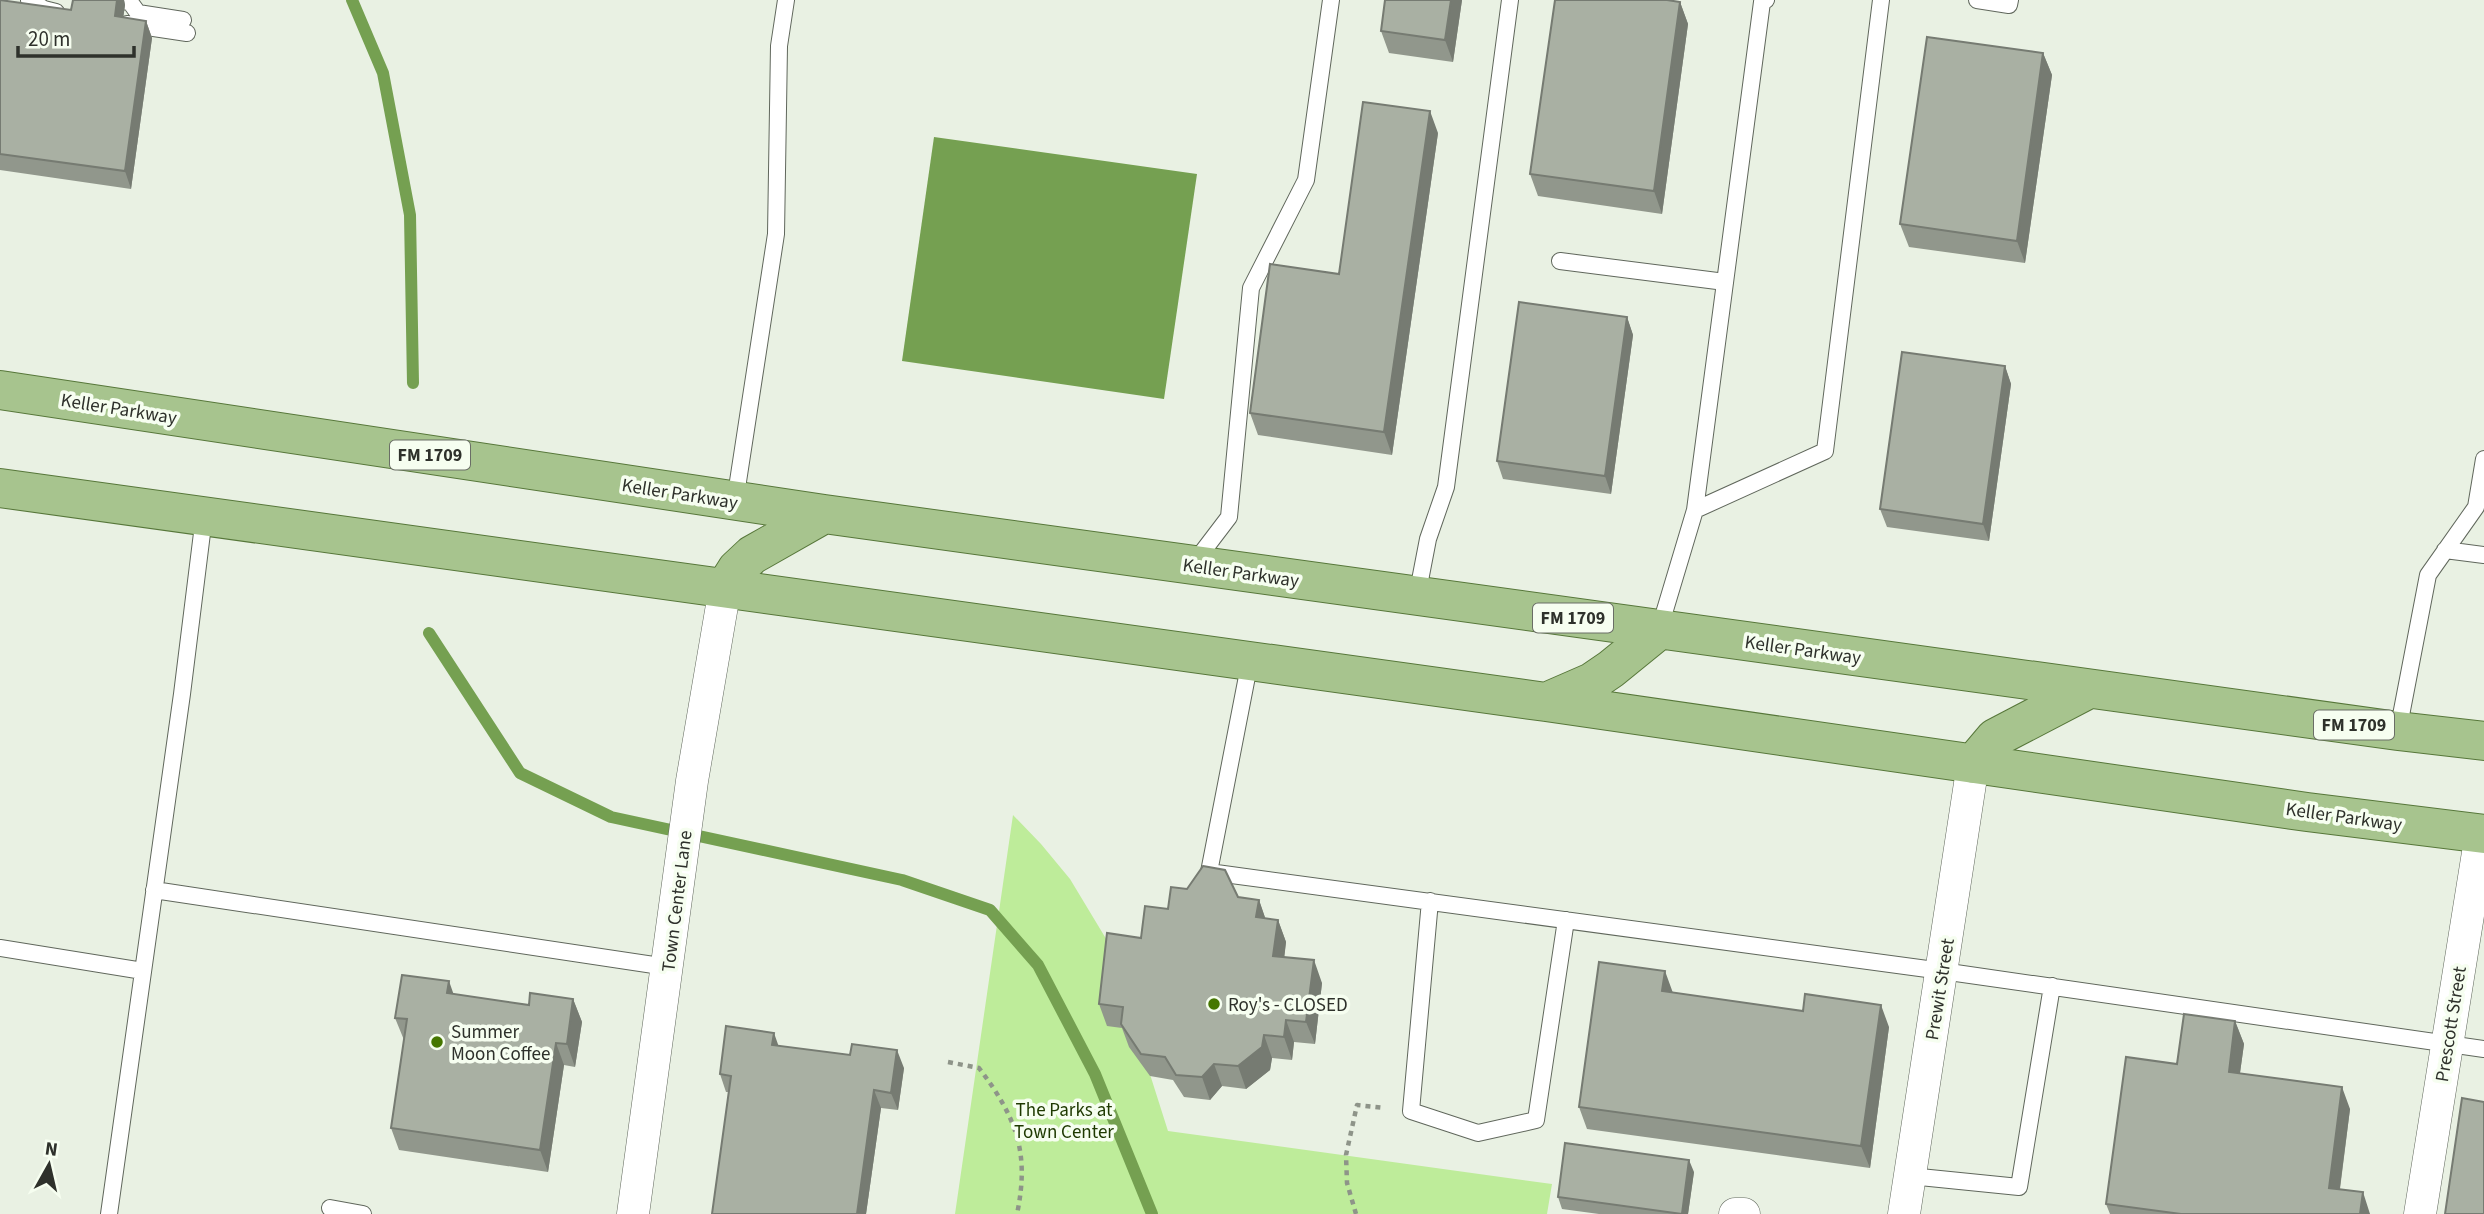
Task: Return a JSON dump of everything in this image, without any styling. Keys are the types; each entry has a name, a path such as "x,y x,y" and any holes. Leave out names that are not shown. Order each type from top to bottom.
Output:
{"main road":[{"name":"Keller Parkway","path":"0,390 824,514 2484,741"},
{"name":"Keller Parkway","path":"0,488 2482,834"},
{"path":"725,589 737,569 752,555 824,514"},
{"path":"1546,702 1592,682 1611,670 1659,629"},
{"path":"1973,764 1995,738 2089,689"}],"street":[{"name":"Town Center Lane","path":"633,1214 692,781 725,589"},
{"name":"Prewit Street","path":"1904,1214 1973,764"},
{"name":"Prescott Street","path":"2420,1214 2482,834"}],"lane":[{"path":"29,0 44,9 67,15"},
{"path":"113,0 130,2 138,13 185,26 122,24"},
{"path":"735,501 776,234 779,46 786,0"},
{"path":"1193,565 1229,517 1251,288 1306,180 1332,0"},
{"path":"1417,596 1428,539 1446,486 1510,0"},
{"path":"1695,510 1825,451 1881,0"},
{"path":"1977,0 2009,5 2010,0"},
{"path":"1659,629 1695,510 1761,1"},
{"path":"1560,261 1725,282"},
{"path":"2398,731 2428,575 2476,507 2484,458"},
{"path":"109,1214 182,694 204,517"},
{"path":"2445,550 2484,555"},
{"path":"1250,661 1209,872 2052,986 2484,1049"},
{"path":"154,890 667,967"},
{"path":"1430,901 1411,1111 1478,1133 1536,1120 1566,920"},
{"path":"0,948 143,971"},
{"path":"1910,1176 2019,1187 2052,986"},
{"path":"330,1208 363,1214"}],"path":[{"path":"948,1062 979,1068 1013,1120 1022,1163 1017,1214"},
{"path":"1356,1214 1347,1183 1346,1155 1357,1105 1411,1111"}],"green space":[{"name":"The Parks at Town Center","path":"1013,815 1070,879 1108,942 1168,1131 1552,1184 1547,1214 955,1214"}],"shaded area":[{"path":"934,137 1197,174 1164,399 902,361"}],"building":[{"path":"0,0 71,10 73,0 117,0 115,16 146,21 125,171 0,154"},
{"path":"1385,0 1451,0 1445,40 1381,31"},
{"path":"1555,0 1680,2 1654,191 1530,174"},
{"path":"1927,37 2043,53 2017,241 1900,224"},
{"path":"1363,102 1430,111 1384,432 1250,413 1270,264 1339,274"},
{"path":"1519,302 1627,317 1605,476 1497,461"},
{"path":"1902,352 2005,366 1983,524 1880,509"},
{"name":"Roy's - CLOSED","path":"1203,866 1225,870 1238,897 1259,900 1256,917 1278,920 1273,956 1314,960 1306,1022 1286,1020 1284,1037 1264,1035 1262,1047 1238,1066 1214,1064 1202,1077 1176,1075 1165,1057 1141,1054 1121,1024 1123,1007 1099,1004 1107,933 1141,938 1145,906 1168,909 1171,887 1187,889"},
{"path":"1599,962 1665,971 1662,991 1803,1011 1805,994 1881,1005 1861,1146 1579,1107"},
{"path":"402,975 449,981 447,993 529,1005 530,993 573,999 567,1044 556,1043 540,1150 391,1128 407,1019 395,1018"},
{"path":"2184,1014 2235,1021 2229,1072 2342,1087 2329,1188 2363,1192 2360,1214 2181,1214 2106,1204 2126,1057 2177,1064"},
{"path":"726,1026 774,1033 772,1045 850,1055 852,1044 897,1050 891,1093 874,1090 857,1214 712,1214 731,1076 720,1074"},
{"path":"2462,1098 2484,1102 2484,1214 2445,1214"},
{"path":"1565,1143 1689,1160 1682,1214 1558,1197"}],"waterway":[{"path":"352,0 383,73 410,215 413,383"},
{"path":"429,633 520,773 611,817 902,880 990,910 1038,965 1095,1074 1152,1214"}],"place":[{"name":"Roy's - CLOSED","path":"1214,1004"},
{"name":"Summer Moon Coffee","path":"437,1042"}]}
